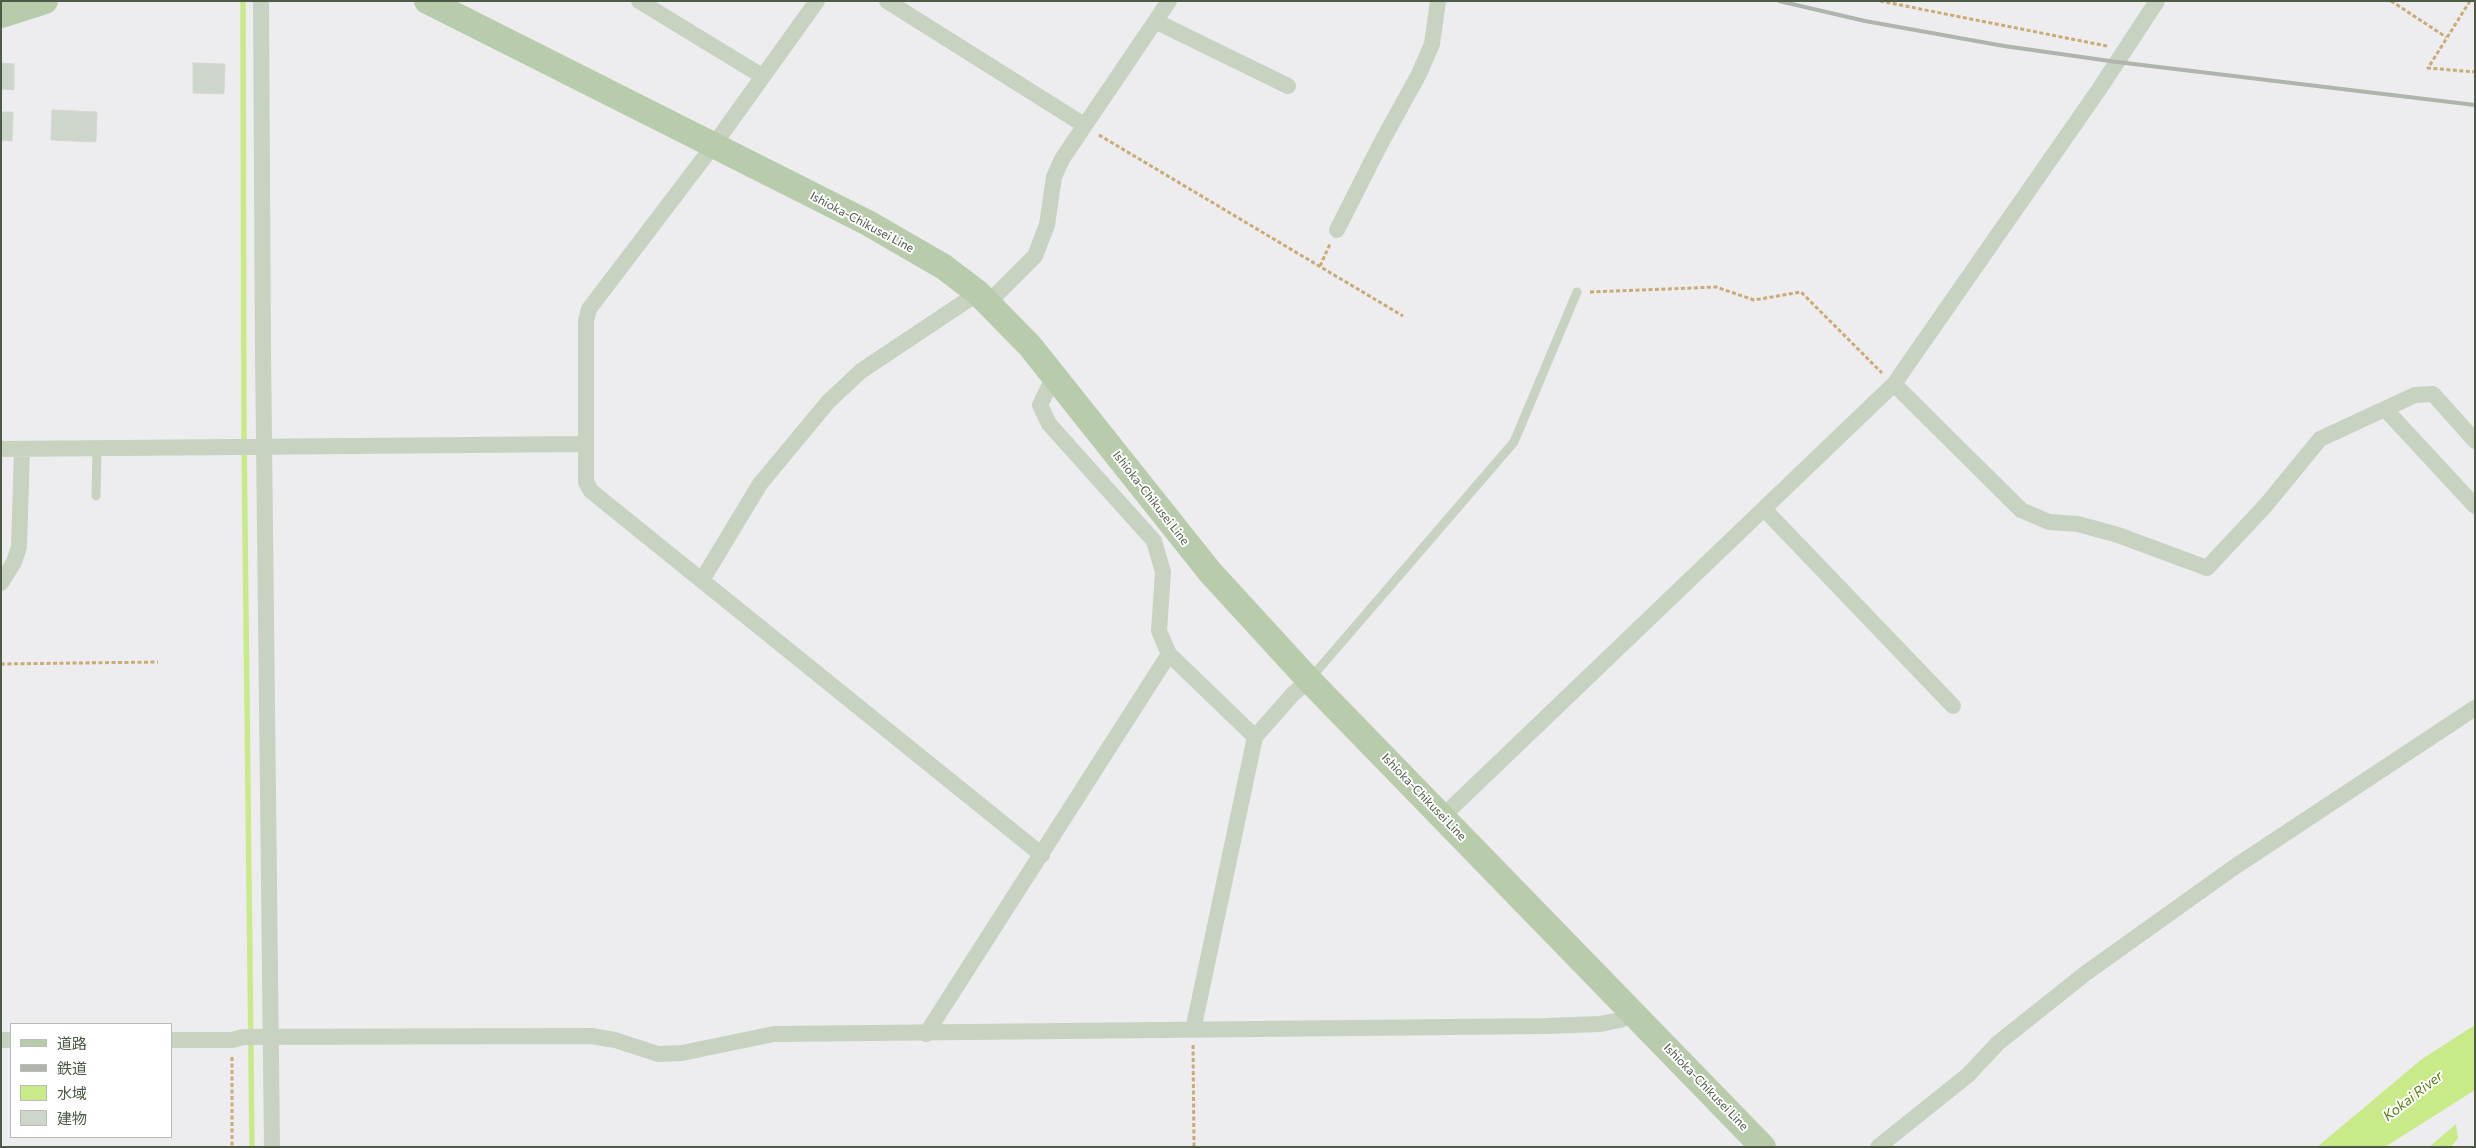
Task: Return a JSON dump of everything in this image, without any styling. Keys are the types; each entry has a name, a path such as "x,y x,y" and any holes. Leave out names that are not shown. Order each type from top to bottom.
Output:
{"main road":[{"path":"1,15 44,1"},
{"name":"Ishioka-Chikusei Line","path":"427,1 876,227 944,267 983,297 1054,376 1210,572 1309,680 1763,1147"}],"street":[{"path":"261,1 259,448 266,1037 272,1147"},
{"path":"639,1 762,76"},
{"path":"818,1 590,309 586,321 586,482 591,491 1042,855"},
{"path":"887,1 1084,125"},
{"path":"702,580 760,484 828,402 861,371 983,297 1035,256 1047,225 1054,176 1084,125 1157,22 1169,1"},
{"path":"1337,230 1419,74 1432,44 1438,1"},
{"path":"1443,816 1894,384 2126,50 2156,1"},
{"path":"1157,22 1288,86"},
{"path":"1054,376 1040,405 1049,424 1154,541 1163,572 1159,631 1169,654 1255,737"},
{"path":"1894,384 2020,510 2049,522 2078,524 2118,535 2207,568 2266,506 2320,439 2415,395 2433,394 2475,441"},
{"path":"2385,409 2475,506"},
{"path":"1,449 586,444"},
{"path":"1,583 14,562 19,547 22,449"},
{"path":"1764,508 1954,706"},
{"path":"926,1034 1169,654"},
{"path":"1193,1030 1255,737 1293,694 1309,680"},
{"path":"1878,1147 1968,1075 1998,1043 2086,973 2233,868 2475,708"},
{"path":"172,1040 266,1037 591,1036 615,1040 658,1054 666,1054 682,1053 774,1034 926,1034 1547,1026 1600,1024 1620,1020 1634,1013"}],"lane":[{"path":"1309,680 1514,442 1577,292"},
{"path":"96,496 97,448"}],"path":[{"path":"1880,1 2126,50"},
{"path":"2390,1 2446,38"},
{"path":"2470,1 2428,68 2475,72"},
{"path":"1084,125 1404,316"},
{"path":"1320,266 1337,230"},
{"path":"1577,292 1716,287 1754,300 1802,292 1894,384"},
{"path":"1,664 158,662"},
{"path":"1193,1030 1194,1147"},
{"path":"232,1147 238,1038"}],"water":[{"name":"Kokai River","path":"2475,1025 2475,1090 2385,1147 2317,1147 2422,1059"},
{"path":"2456,1124 2458,1138 2451,1147 2429,1147"}],"building":[{"path":"1,63 14,64 14,90 1,89"},
{"path":"193,63 225,64 224,94 193,93"},
{"path":"52,110 97,112 96,142 51,140"},
{"path":"1,112 13,112 12,141 1,140"}],"waterway":[{"path":"243,1 244,439 252,1147"}],"railway":[{"path":"1779,1 1865,21 2004,46 2117,62 2475,105"}]}
